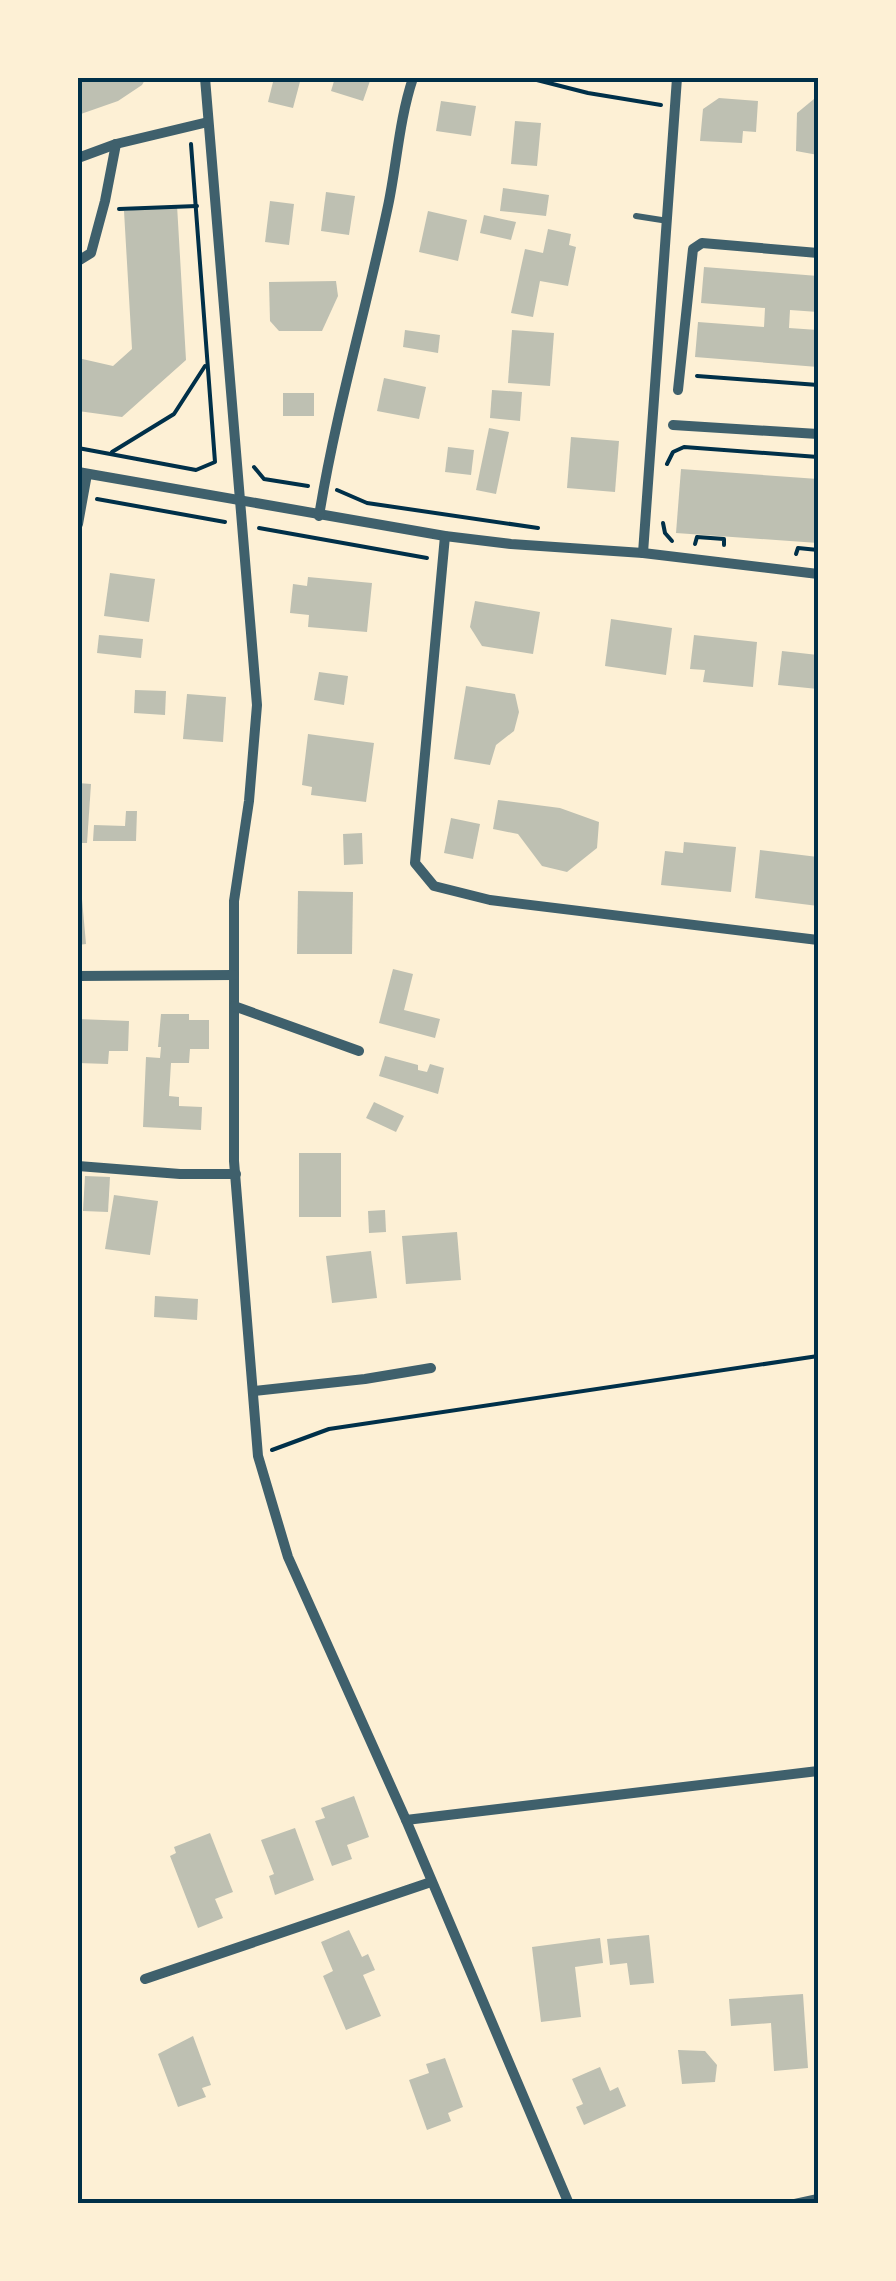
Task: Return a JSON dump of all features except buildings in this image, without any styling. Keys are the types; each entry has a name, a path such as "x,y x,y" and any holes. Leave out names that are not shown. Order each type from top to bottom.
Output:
{"street":[{"path":"205,78 257,705 250,801 234,902 234,1006 236,1174 258,1456 288,1557 406,1820 569,2204"},
{"path":"319,516 334,425 389,204 403,109 413,78"},
{"path":"644,553 677,78"},
{"path":"78,158 116,144 208,122"},
{"path":"78,261 91,253 116,144"},
{"path":"678,390 693,249 702,242 818,253"},
{"path":"673,424 818,434"},
{"path":"78,524 82,473 446,536 644,553 818,574"},
{"path":"446,536 415,863 434,886 490,900 818,940"},
{"path":"78,976 234,975"},
{"path":"234,1006 359,1051"},
{"path":"78,1166 236,1174"},
{"path":"254,1391 431,1368"},
{"path":"406,1820 818,1771"},
{"path":"145,1980 431,1882"},
{"path":"795,2204 818,2199"}],"lane":[{"path":"636,216 668,221"}],"path":[{"path":"529,78 639,104 675,106"},
{"path":"190,136 214,462"},
{"path":"116,197 114,209 198,206"},
{"path":"110,454 174,414 207,362"},
{"path":"691,375 818,386"},
{"path":"666,476 668,461 684,447 818,457"},
{"path":"78,448 196,470 214,462 256,468 264,479 340,490 366,502 548,529"},
{"path":"664,508 665,532 673,542"},
{"path":"685,549 694,548 697,537 724,539 723,550"},
{"path":"795,559 798,548 818,550"},
{"path":"258,1456 329,1429 818,1356"}]}
